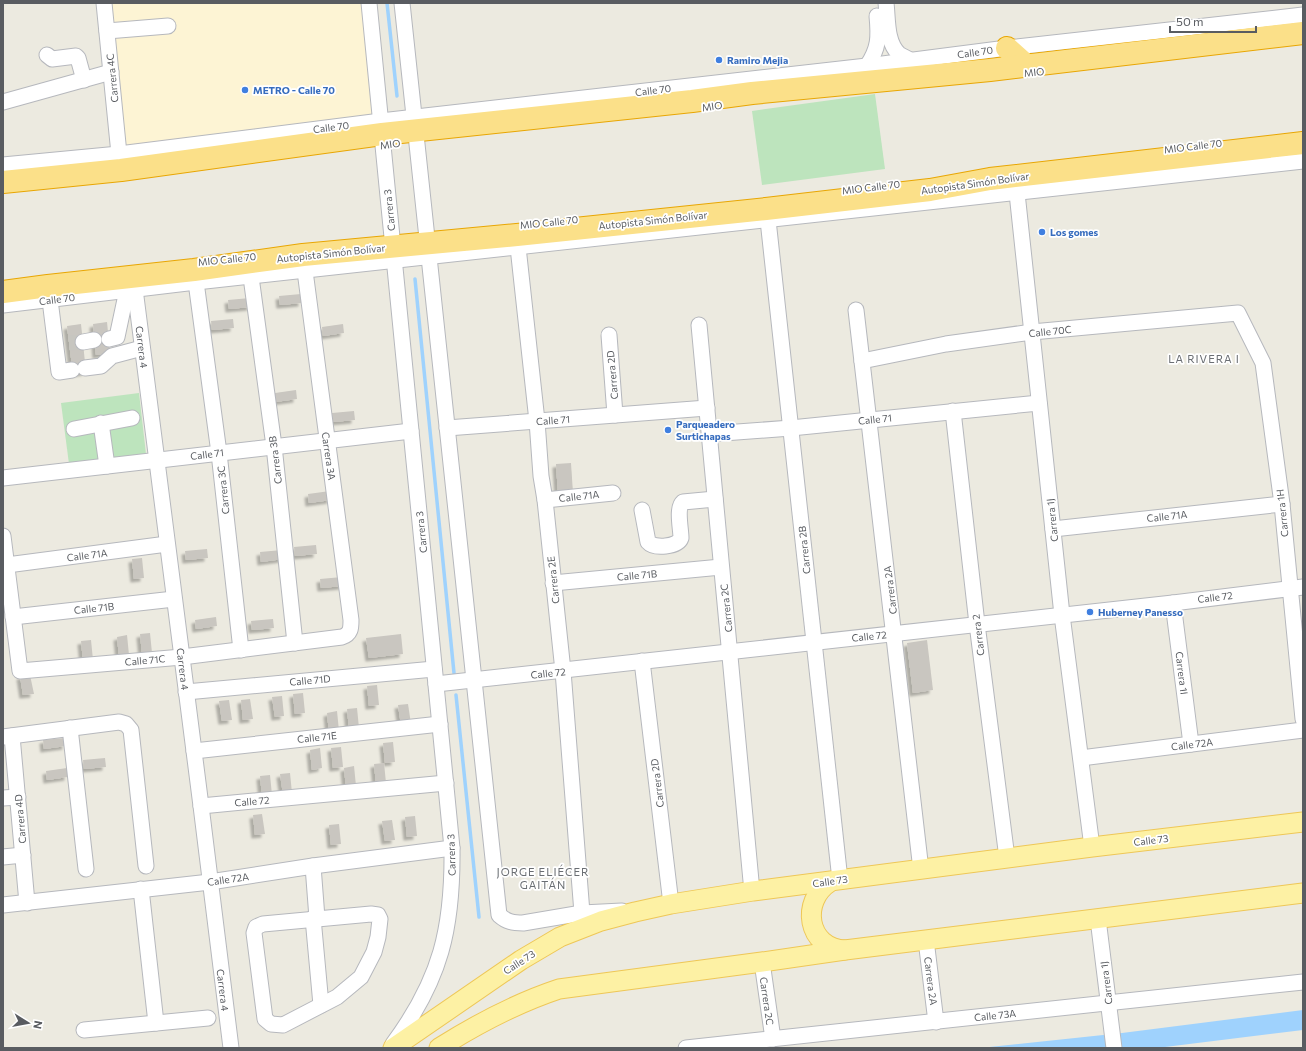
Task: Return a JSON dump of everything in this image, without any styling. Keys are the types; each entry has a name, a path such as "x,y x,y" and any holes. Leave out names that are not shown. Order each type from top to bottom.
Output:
{"highway":[{"path":"3,182 128,169 382,133 692,101 815,86 990,70 1303,33"},
{"path":"990,70 1004,48 1026,65"},
{"path":"752,93 780,75 815,86"},
{"name":"Autopista Simón Bolívar","path":"3,292 194,270 303,254 393,249 766,209 930,190 990,179 1303,143"},
{"path":"930,202 990,179"}],"main road":[{"name":"Calle 73","path":"393,1048 521,960 560,937 601,921 635,912 671,904 753,891 1092,847 1303,822"},
{"path":"835,881 821,889 814,898 811,910 812,922 816,932 824,941 834,948 845,950"},
{"path":"439,1048 486,1020 559,989 845,950 1303,893"}],"street":[{"name":"Carrera 4C","path":"104,3 120,154"},
{"name":"Carrera 3","path":"369,3 452,848 451,904 439,960 429,986 410,1021 390,1048"},
{"path":"402,3 499,915 505,920 513,923 523,923 582,913 616,910 635,912"},
{"path":"867,66 874,56 878,46 879,34 876,3"},
{"path":"886,3 889,35 893,46 900,54 910,60"},
{"name":"Calle 70","path":"415,130 780,75 867,66 1004,48 1303,15"},
{"path":"107,31 168,26"},
{"name":"MIO","path":"415,130 693,109 753,100 1155,59 1303,41"},
{"path":"47,55 52,59 76,56 78,58 84,80"},
{"path":"3,102 111,72"},
{"name":"Calle 70","path":"3,165 382,133"},
{"name":"MIO","path":"3,192 122,179 382,133"},
{"name":"MIO Calle 70","path":"428,245 772,199 929,180 991,170 1303,134"},
{"path":"428,245 518,247 1303,161"},
{"name":"Carrera 1J","path":"1017,193 1062,615 1092,847"},
{"name":"Carrera 2B","path":"768,220 814,642 835,881"},
{"name":"Carrera 2E","path":"518,247 537,421 541,476 545,500 563,671 582,913"},
{"name":"Calle 70","path":"3,305 196,282 306,271 393,249"},
{"name":"MIO Calle 70","path":"3,283 393,249"},
{"name":"Carrera 3A","path":"306,271 351,620 351,629 348,635 342,637"},
{"name":"Carrera 3B","path":"251,277 274,446 295,643"},
{"name":"Carrera 3C","path":"196,282 219,453 241,650"},
{"path":"131,290 117,337 82,342 59,372 101,366 112,356 142,348"},
{"name":"Carrera 4","path":"131,290 142,348 157,460 231,1048"},
{"path":"50,300 82,342"},
{"name":"Carrera 2A","path":"856,310 895,634 921,870"},
{"name":"Calle 70C","path":"862,361 946,344 1032,332 1238,313"},
{"name":"Carrera 1H","path":"1238,313 1263,363 1282,504 1296,588 1303,719"},
{"name":"Carrera 2C","path":"699,325 753,891"},
{"name":"Carrera 2D","path":"609,335 615,415"},
{"name":"Calle 71","path":"710,434 791,428 953,411 1039,404"},
{"name":"Calle 71","path":"447,428 707,408"},
{"name":"Carrera 2","path":"953,411 977,624 1007,858"},
{"path":"74,429 132,418"},
{"path":"101,423 107,466"},
{"name":"Calle 71","path":"3,478 411,431"},
{"name":"Calle 71A","path":"545,500 613,493"},
{"path":"642,510 648,542 650,545 676,545 681,538 680,504 683,502 715,499"},
{"name":"Calle 71A","path":"1053,529 1282,504"},
{"path":"3,536 13,617"},
{"name":"Calle 71A","path":"7,565 167,544"},
{"name":"Calle 71B","path":"554,583 721,567"},
{"name":"Calle 72","path":"436,684 1173,603 1296,588"},
{"name":"Calle 71B","path":"13,617 174,599"},
{"name":"Carrera 1I","path":"1173,603 1191,744"},
{"name":"Calle 71C","path":"13,617 20,671 182,657 342,637"},
{"name":"Carrera 2D","path":"642,661 671,904"},
{"name":"Calle 71D","path":"186,692 434,669"},
{"path":"8,736 119,722 126,724 130,730 146,866"},
{"name":"Calle 71E","path":"194,751 440,724"},
{"path":"70,728 86,869"},
{"name":"Calle 72A","path":"1081,758 1303,730"},
{"name":"Carrera 4D","path":"8,736 10,797 23,855 27,902"},
{"name":"Calle 72","path":"201,806 446,783"},
{"name":"Calle 72A","path":"3,905 210,882 312,866 452,848"},
{"path":"3,858 23,855"},
{"path":"312,866 321,1005"},
{"path":"141,890 156,1023"},
{"path":"371,914 378,915 380,920 374,952 361,977 337,997 321,1005 283,1025 271,1024 265,1019 254,933 256,927 263,924 315,918 371,914"},
{"name":"Carrera 1J","path":"1098,919 1114,1048"},
{"name":"Carrera 2A","path":"926,940 936,1022"},
{"name":"Carrera 2C","path":"762,962 773,1039"},
{"name":"Calle 73A","path":"686,1048 1303,982"},
{"path":"84,1030 208,1018"}],"shaded area":[{"name":"METRO - Calle 70","path":"104,3 369,3 381,121 119,154"}],"green space":[{"path":"875,94 885,169 762,185 752,111"},
{"path":"139,393 146,454 69,464 61,403"}],"water":[{"path":"1303,1010 1303,1030 1157,1048 980,1048 1122,1033"}],"building":[{"path":"301,294 302,303 280,305 279,296"},
{"path":"250,298 251,307 229,309 228,300"},
{"path":"233,319 234,328 212,330 211,321"},
{"path":"107,322 110,353 96,355 93,324"},
{"path":"81,324 86,372 73,374 67,326"},
{"path":"343,324 344,333 323,336 322,327"},
{"path":"296,390 297,399 275,402 275,393"},
{"path":"354,411 355,420 333,422 332,413"},
{"path":"571,463 573,493 558,494 556,464"},
{"path":"330,491 331,500 309,503 308,494"},
{"path":"316,545 317,554 295,556 294,547"},
{"path":"207,549 208,558 186,560 185,551"},
{"path":"282,550 283,559 261,562 260,552"},
{"path":"142,558 144,578 134,579 132,559"},
{"path":"342,577 343,586 321,588 320,579"},
{"path":"216,617 217,626 196,629 195,620"},
{"path":"273,619 274,628 252,630 251,621"},
{"path":"150,633 152,653 142,654 140,634"},
{"path":"401,634 403,654 369,658 366,638"},
{"path":"127,635 129,655 119,657 117,637"},
{"path":"91,640 93,660 83,661 81,641"},
{"path":"927,640 933,690 913,693 907,643"},
{"path":"30,675 34,694 23,695 20,676"},
{"path":"377,685 379,705 369,706 367,686"},
{"path":"303,693 305,713 295,714 293,694"},
{"path":"282,696 284,716 275,717 272,697"},
{"path":"250,699 253,719 243,720 241,700"},
{"path":"229,700 232,720 222,721 219,701"},
{"path":"408,704 411,724 401,725 398,705"},
{"path":"357,708 359,728 349,729 347,709"},
{"path":"337,711 339,731 329,733 327,713"},
{"path":"65,738 66,746 44,749 43,740"},
{"path":"393,742 395,762 385,763 383,743"},
{"path":"341,747 343,767 333,768 331,748"},
{"path":"320,748 322,768 312,770 310,750"},
{"path":"105,758 106,767 84,769 83,760"},
{"path":"384,763 386,783 376,784 374,764"},
{"path":"354,766 356,786 346,788 344,768"},
{"path":"67,768 68,777 47,780 46,771"},
{"path":"290,773 292,793 283,794 280,774"},
{"path":"270,775 272,795 262,796 260,776"},
{"path":"262,814 265,834 255,835 253,815"},
{"path":"415,816 417,836 407,837 405,817"},
{"path":"392,820 395,840 385,841 382,821"},
{"path":"339,824 341,844 331,845 329,825"}],"waterway":[{"path":"387,3 397,96"},
{"path":"415,279 454,673"},
{"path":"456,695 479,917"}],"tunnel":[{"path":"69,343 83,342"}],"place":[{"name":"Ramiro Mejia","path":"719,60"},
{"name":"METRO - Calle 70","path":"245,90"},
{"name":"Los gomes","path":"1042,232"},
{"name":"Parqueadero Surtichapas","path":"668,430"},
{"name":"Huberney Panesso","path":"1090,612"}],"district":[{"name":"LA RIVERA I","path":"1204,359"},
{"name":"JORGE ELIÉCER GAITÁN","path":"543,878"}]}
